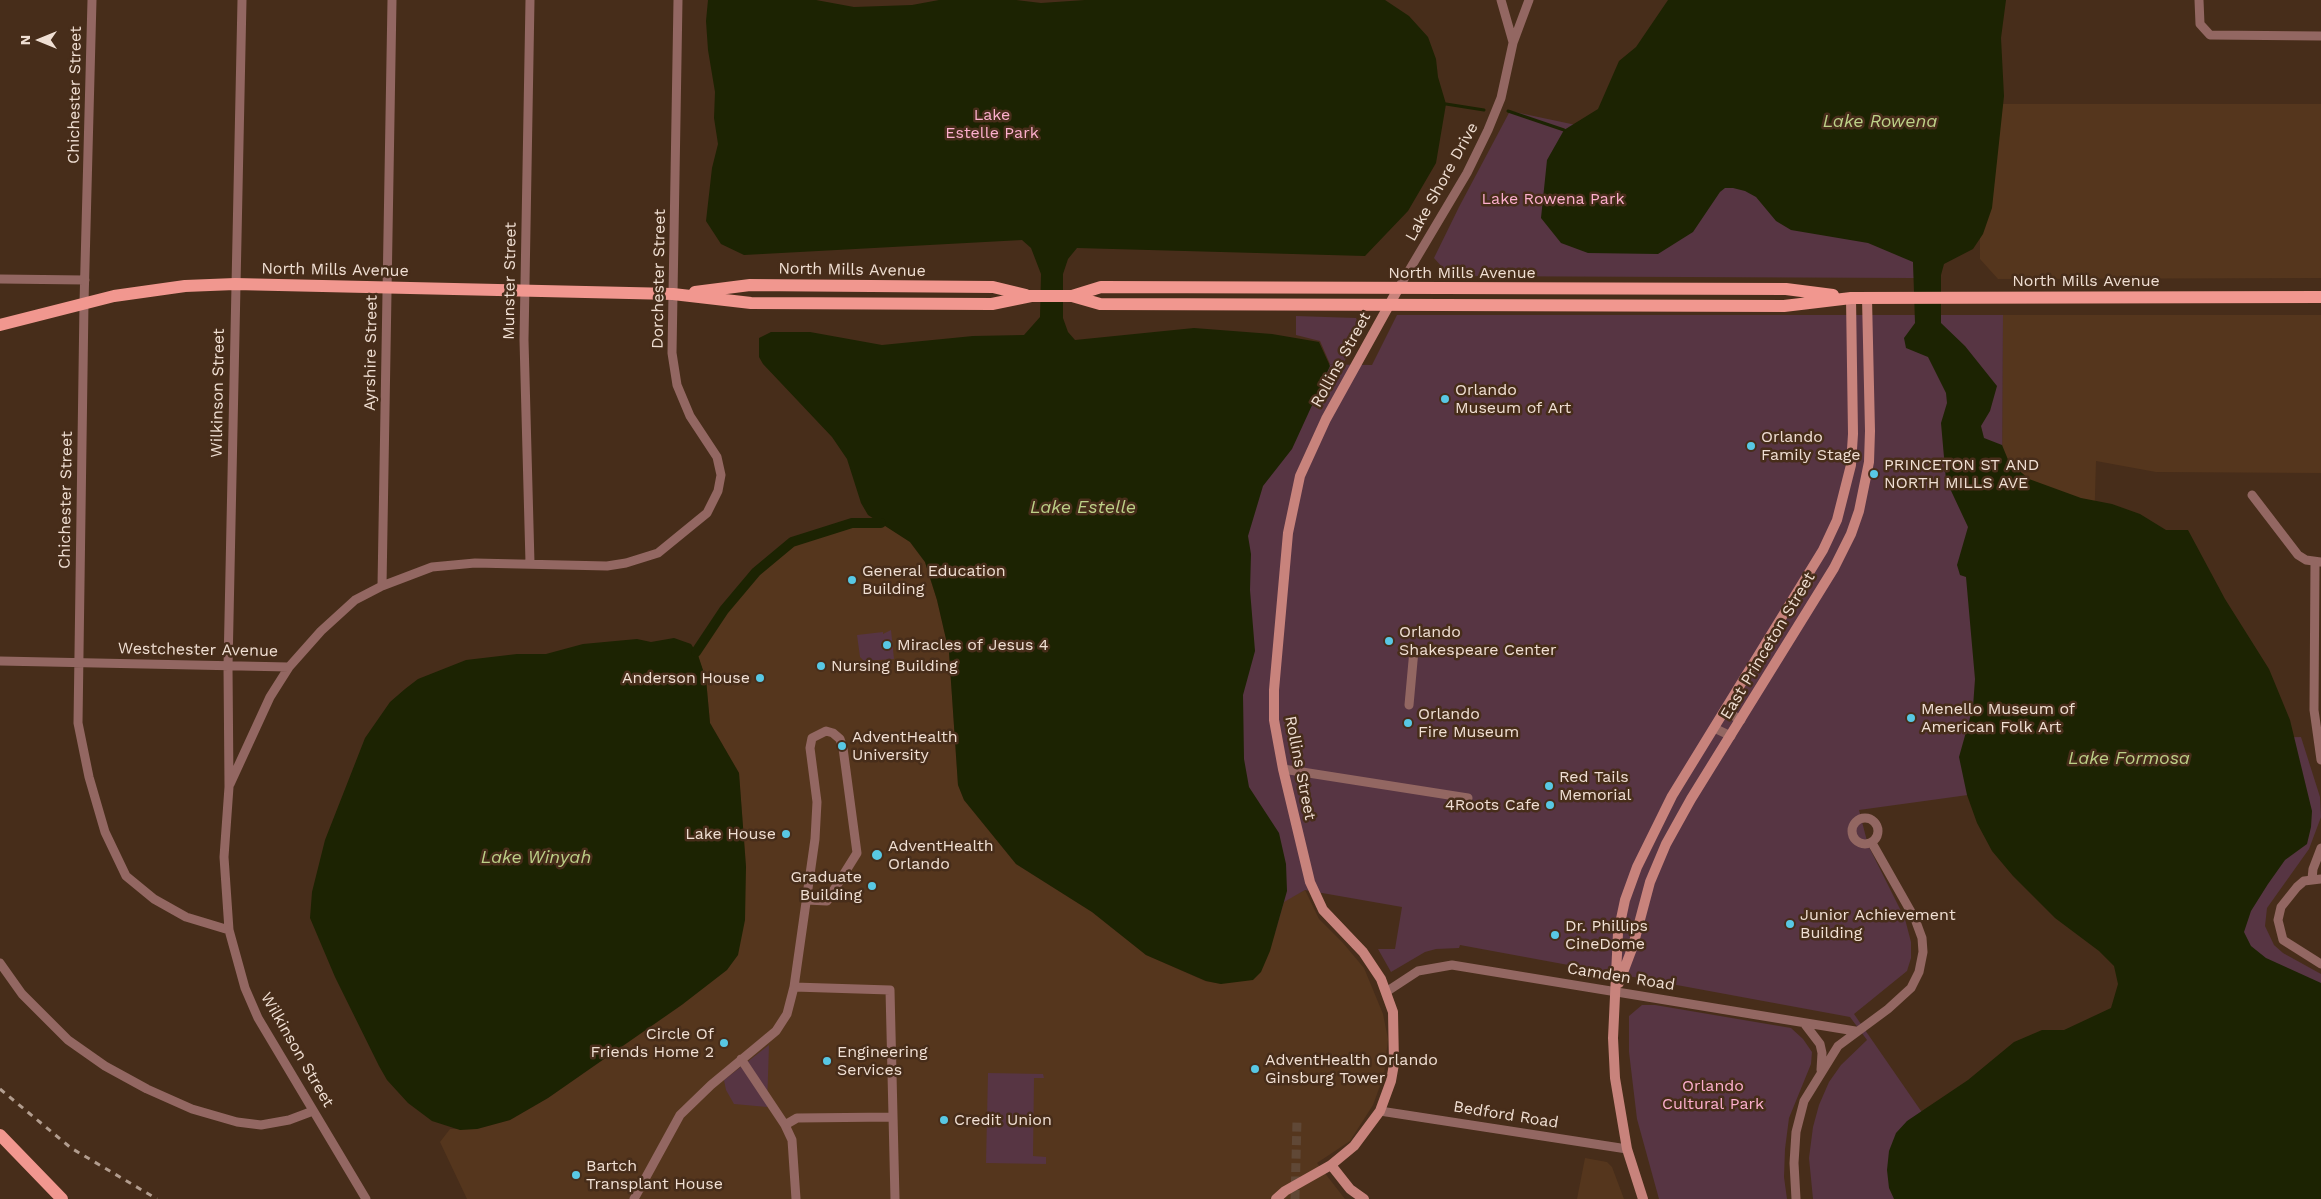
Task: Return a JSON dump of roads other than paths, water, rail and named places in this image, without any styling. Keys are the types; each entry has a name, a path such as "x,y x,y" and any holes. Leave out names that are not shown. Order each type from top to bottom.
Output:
{"main road":[{"name":"North Mills Avenue","path":"0,324 84,303 162,289 235,284 673,294 751,303 992,304 1031,296 1072,296 1100,304 1784,306 1852,298 2321,297"},
{"name":"North Mills Avenue","path":"673,294 750,285 993,287 1031,296"},
{"name":"North Mills Avenue","path":"1072,296 1101,287 1786,289 1852,298"},
{"name":"Rollins Street","path":"1276,1199 1285,1191 1331,1165 1354,1146 1380,1111 1391,1081 1394,1062 1393,1012 1386,992 1367,957 1330,918 1316,897 1301,851 1274,720 1274,690 1292,506 1300,476 1326,419 1398,289"},
{"name":"East Princeton Street","path":"1643,1199 1627,1149 1615,1078 1613,1038 1618,932 1625,900 1637,867 1672,796 1823,550 1837,520 1851,465 1853,434 1852,298"},
{"name":"East Princeton Street","path":"1616,990 1633,946 1650,882 1666,844 1834,568 1851,534 1859,511 1869,462 1870,431 1866,298"},
{"path":"0,1135 62,1199"},
{"path":"1331,1165 1350,1189 1364,1199"}],"street":[{"name":"Chichester Street","path":"92,0 84,303 78,723 88,778 105,832 126,876 154,899 186,917 228,930"},
{"name":"Wilkinson Street","path":"242,0 228,666 229,787 224,857 228,930 245,988 258,1018 366,1199"},
{"name":"Ayrshire Street","path":"382,586 392,0"},
{"name":"Munster Street","path":"530,0 524,340 530,563"},
{"name":"Dorchester Street","path":"678,0 672,353 677,385 690,416 717,457 721,475 718,491 707,513 683,534"},
{"path":"1501,0 1513,43"},
{"name":"Lake Shore Drive","path":"1398,289 1467,173 1488,130 1501,98 1513,43 1529,0"},
{"path":"2200,0 2200,24 2210,35 2321,36"},
{"path":"0,279 85,280"},
{"path":"2252,495 2298,555 2318,562 2318,710 2321,760"},
{"name":"Westchester Avenue","path":"0,661 289,667 321,631 355,600 382,586 432,567 475,563 607,566 626,563 658,553 683,534"},
{"path":"1409,705 1414,650"},
{"name":"Wilkinson Street","path":"229,787 266,704 289,667"},
{"path":"1724,711 1741,720"},
{"path":"1714,728 1731,736"},
{"path":"634,1199 680,1115 711,1085 776,1030 787,1014 794,986 807,900 817,802 810,748 812,738 826,731 833,733 840,739 843,748 857,853 826,901 807,900"},
{"path":"1283,769 1468,798"},
{"path":"1796,1199 1794,1163 1796,1132 1804,1101 1821,1070 1838,1046 1888,1010 1911,988 1919,972 1923,952 1922,938 1915,919 1872,843"},
{"path":"2321,848 2313,869 2317,879 2304,881 2297,888 2281,907 2278,920 2283,940 2321,964"},
{"path":"0,963 22,994 68,1040 105,1066 147,1089 192,1109 237,1122 261,1125 289,1120 313,1111"},
{"name":"Camden Road","path":"1386,992 1418,972 1452,965 1616,990 1855,1032"},
{"path":"794,986 890,990 895,1199"},
{"path":"1804,1023 1820,1044 1822,1053 1821,1070"},
{"path":"741,1060 785,1125 792,1140 796,1199"},
{"name":"Bedford Road","path":"1380,1111 1627,1149"},
{"path":"785,1125 797,1118 893,1117"}],"water":[{"name":"Lake Estelle","path":"708,0 816,0 854,7 912,5 939,0 1016,0 1041,3 1085,0 1385,0 1409,16 1428,37 1436,59 1438,77 1446,104 1436,163 1408,211 1365,256 1077,248 1068,259 1063,274 1063,318 1068,332 1075,340 1194,328 1272,334 1319,342 1330,366 1292,449 1263,486 1248,536 1251,554 1250,590 1255,651 1243,695 1244,759 1249,787 1279,833 1286,864 1287,891 1270,951 1261,972 1253,980 1221,984 1206,981 1146,955 1092,912 1016,864 964,800 958,785 949,652 937,600 925,562 910,542 868,515 861,503 847,459 832,437 763,364 759,357 759,338 771,332 810,332 882,345 973,336 1024,335 1040,317 1041,274 1031,248 1022,240 744,255 721,244 706,221 712,168 718,144 714,118 715,92 708,50 706,21"},
{"name":"Lake Formosa","path":"1668,0 2006,0 2001,38 2004,96 1992,208 1983,234 1973,249 1944,264 1941,275 1941,323 1965,346 1997,386 1990,411 1981,426 1984,438 2002,445 2009,462 2029,479 2081,498 2112,504 2140,514 2166,530 2188,530 2225,599 2269,669 2290,720 2312,811 2311,827 2307,844 2285,860 2251,911 2244,932 2251,946 2266,958 2321,983 2321,1199 1894,1199 1889,1188 1887,1170 1889,1151 1896,1133 1907,1121 1968,1080 2014,1042 2042,1030 2064,1030 2111,1008 2118,984 2114,966 2099,951 2055,918 2013,876 1992,851 1977,823 1967,795 1959,757 1973,707 1975,679 1966,577 1960,575 1957,565 1968,527 1946,480 1941,423 1947,403 1946,393 1928,357 1906,348 1904,338 1915,323 1913,262 1868,243 1791,230 1776,221 1756,197 1745,191 1733,188 1725,188 1720,192 1693,232 1658,254 1588,253 1561,243 1541,218 1547,160 1564,130 1598,109 1619,61 1636,47"},
{"name":"Lake Winyah","path":"674,638 691,644 698,655 706,679 710,723 739,773 746,867 745,920 738,955 727,970 683,1004 548,1098 510,1120 477,1129 460,1130 432,1121 408,1103 387,1080 335,977 310,918 312,892 325,840 365,738 390,702 405,689 418,679 466,660 517,654 546,654 583,644 637,639 651,642"}],"waterway":[{"path":"1446,104 1484,110"},
{"path":"1508,111 1564,130"},
{"path":"696,652 724,610 756,572 792,542 852,523 881,523"}],"tunnel":[{"path":"1295,1199 1297,1120"}],"railway":[{"path":"0,1089 71,1148 157,1199"}],"place":[{"name":"Orlando Museum of Art","path":"1445,399"},
{"name":"Orlando Family Stage","path":"1751,446"},
{"name":"PRINCETON ST AND NORTH MILLS AVE","path":"1874,474"},
{"name":"General Education Building","path":"852,580"},
{"name":"Orlando Shakespeare Center","path":"1389,641"},
{"name":"Miracles of Jesus 4","path":"887,645"},
{"name":"Nursing Building","path":"821,666"},
{"name":"Anderson House","path":"760,678"},
{"name":"Menello Museum of American Folk Art","path":"1911,718"},
{"name":"Orlando Fire Museum","path":"1408,723"},
{"name":"AdventHealth University","path":"842,746"},
{"name":"Red Tails Memorial","path":"1549,786"},
{"name":"4Roots Cafe","path":"1550,805"},
{"name":"Lake House","path":"786,834"},
{"name":"AdventHealth Orlando","path":"877,855"},
{"name":"Graduate Building","path":"872,886"},
{"name":"Junior Achievement Building","path":"1790,924"},
{"name":"Dr. Phillips CineDome","path":"1555,935"},
{"name":"Circle Of Friends Home 2","path":"724,1043"},
{"name":"Engineering Services","path":"827,1061"},
{"name":"AdventHealth Orlando Ginsburg Tower","path":"1255,1069"},
{"name":"Credit Union","path":"944,1120"},
{"name":"Bartch Transplant House","path":"576,1175"}],"park label":[{"name":"Lake Estelle Park","path":"992,124"},
{"name":"Lake Rowena Park","path":"1553,199"},
{"name":"Orlando Cultural Park","path":"1713,1095"}],"water label":[{"name":"Lake Rowena","path":"1880,122"}]}
